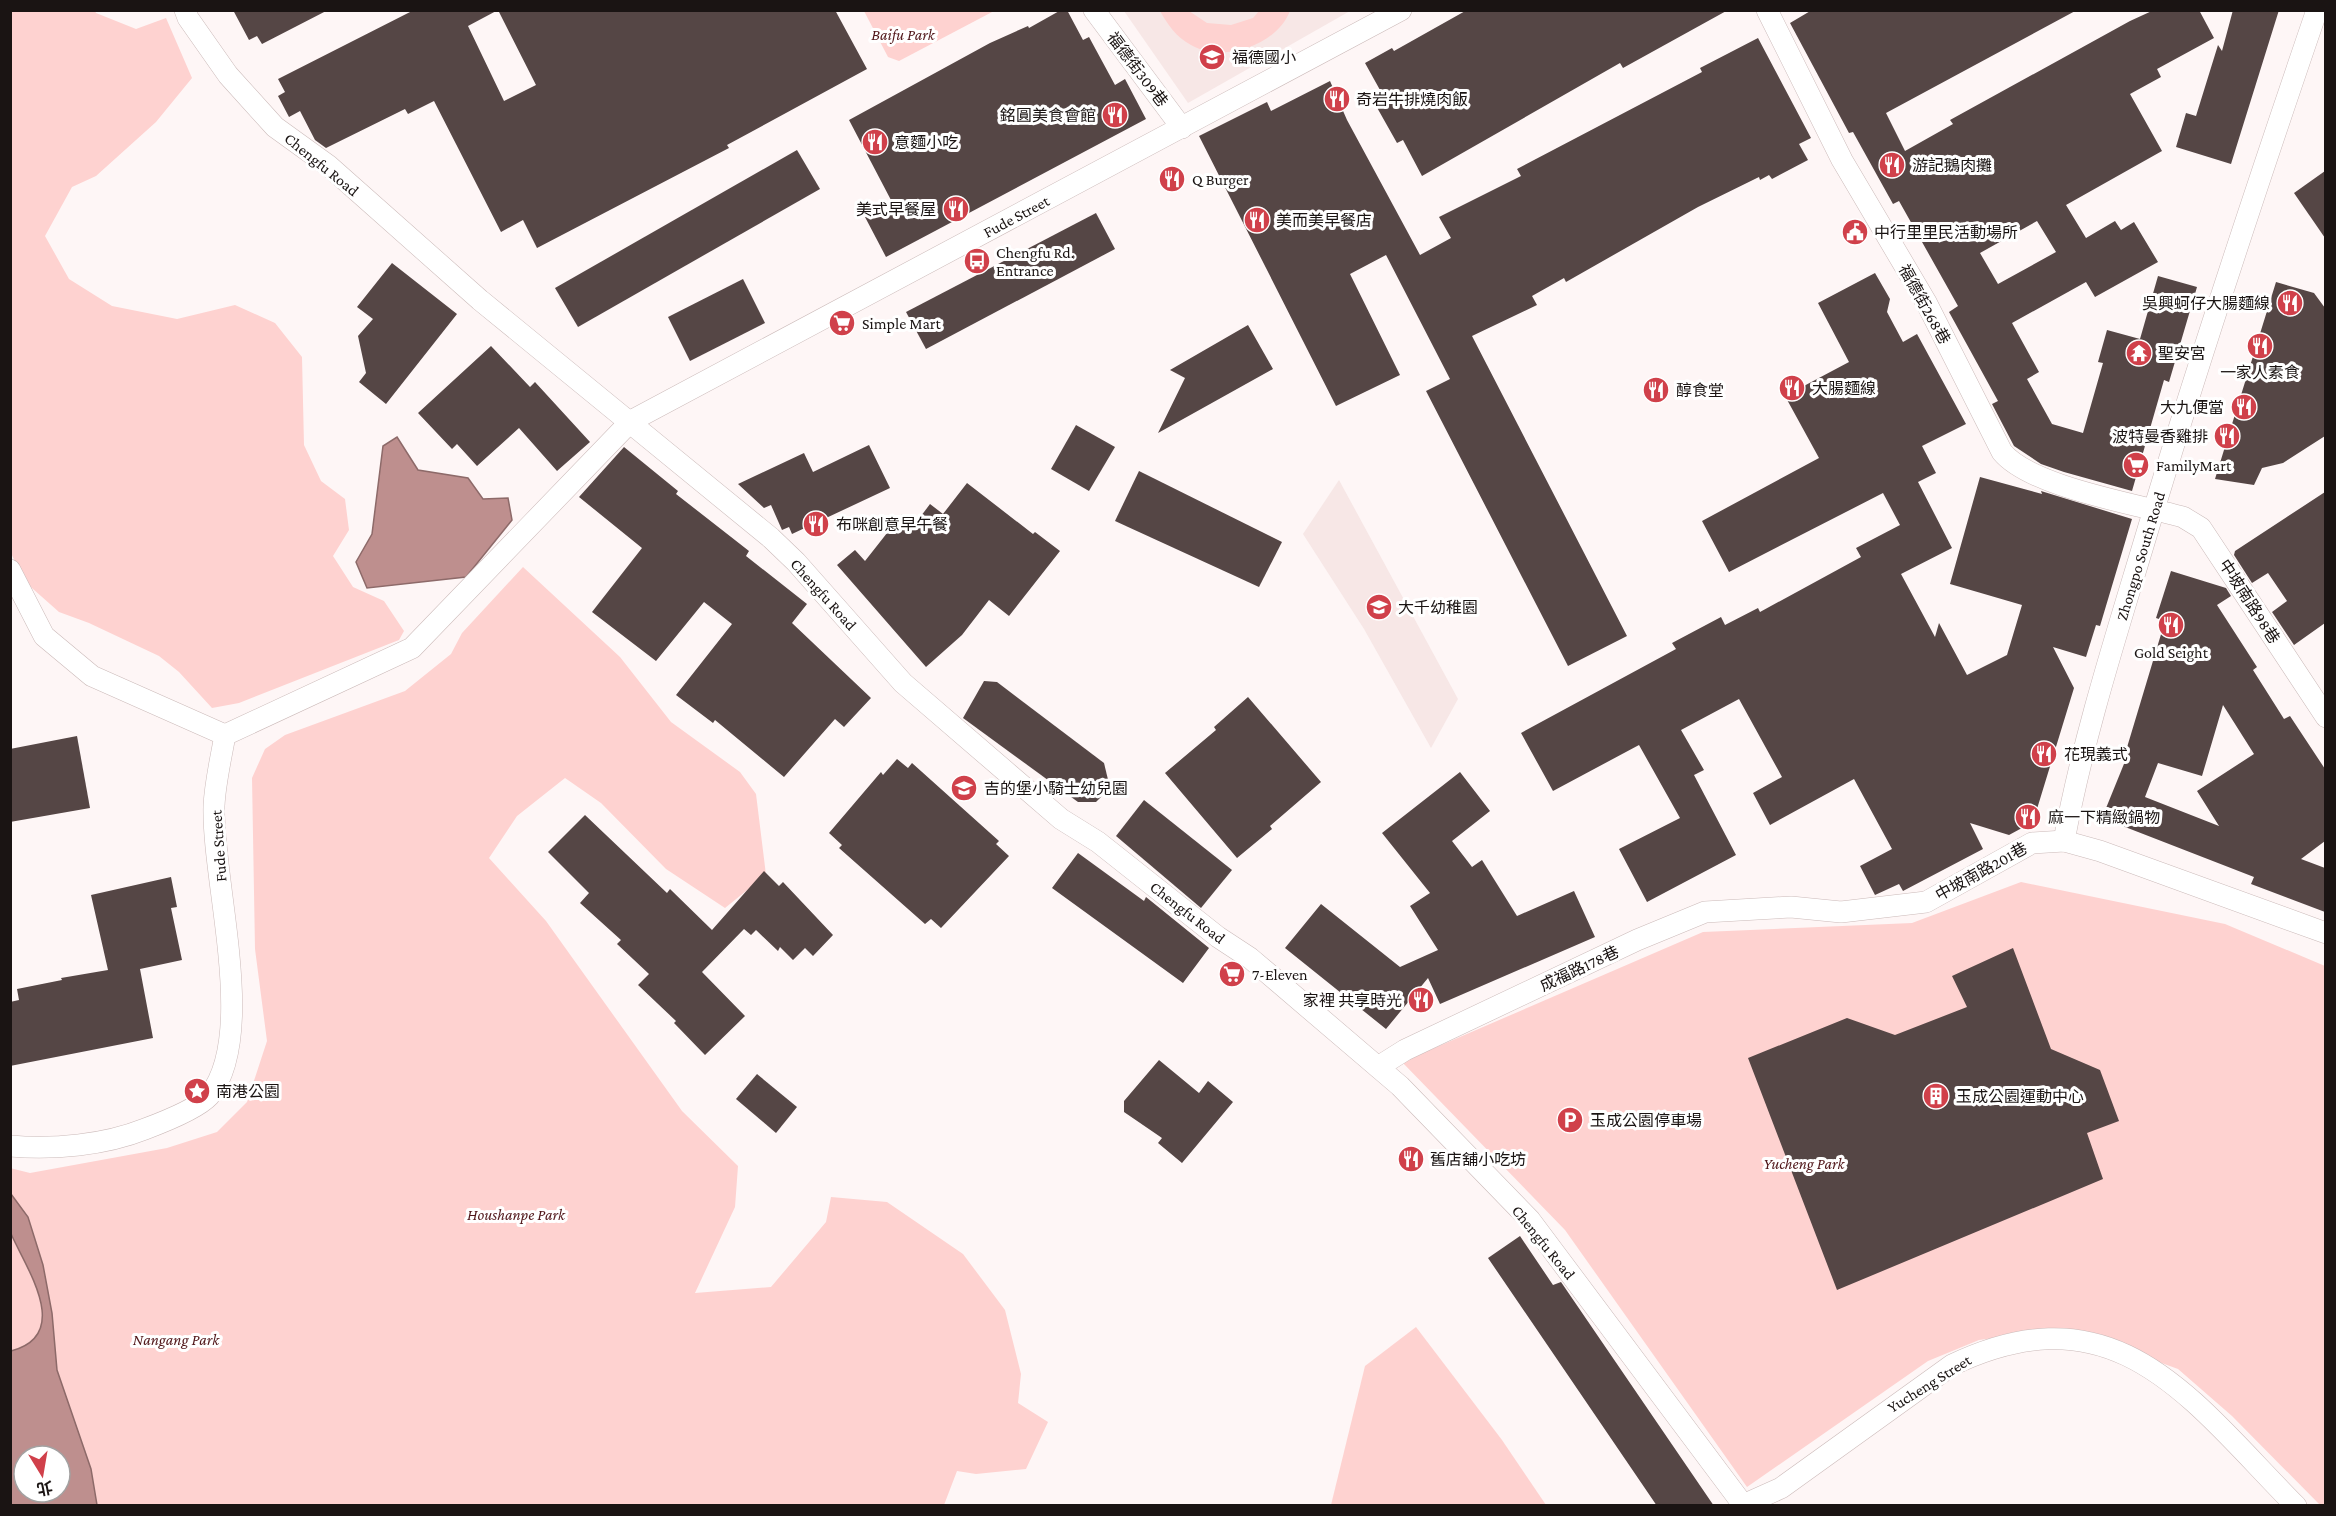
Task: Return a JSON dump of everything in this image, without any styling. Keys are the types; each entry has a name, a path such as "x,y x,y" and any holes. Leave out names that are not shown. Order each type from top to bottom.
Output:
{"street":[{"name":"Chengfu Road","path":"185,10 188,18 228,75 275,127 329,166 480,300 631,421 771,538 796,562 903,683 1061,819 1098,842 1218,937 1250,958 1358,1047 1400,1086 1530,1220 1744,1505"},
{"name":"福德街309巷","path":"1094,10 1182,128"},
{"name":"Fude Street","path":"10,1146 33,1148 122,1138 168,1120 208,1097 226,1065 233,1022 214,806 225,735 412,648 631,421 1401,10"},
{"name":"福德街268巷","path":"1767,10 1842,160 1926,302 2002,452 2012,465 2040,479 2154,509"},
{"name":"Zhongpo South Road","path":"2064,841 2107,667 2154,509 2238,240 2316,10"},
{"name":"中坡南路98巷","path":"2154,509 2182,517 2201,528 2325,717"},
{"path":"10,570 44,636 92,676 225,735"},
{"name":"中坡南路201巷","path":"1791,907 1841,912 1926,902 2032,843 2064,841"},
{"path":"2064,841 2100,851 2232,897 2325,933"},
{"name":"成福路178巷","path":"1378,1067 1405,1050 1637,940 1705,912 1791,907"},
{"name":"Yucheng Street","path":"1744,1505 1781,1488 1952,1365 1982,1351 2001,1346 2068,1337 2140,1361 2178,1386 2296,1506"}],"shaded area":[{"name":"福德國小","path":"1124,11 1350,11 1188,103"},
{"path":"397,437 418,470 468,478 483,499 508,498 512,520 466,577 367,588 356,562 372,534 383,446"},
{"name":"大千幼稚園","path":"1339,480 1458,699 1431,748 1364,629 1303,534"},
{"path":"11,1194 28,1217 43,1265 52,1313 57,1370 91,1469 97,1505 11,1505 11,1351 29,1343 39,1331 42,1317 35,1284 10,1232"}],"green space":[{"path":"11,11 95,11 136,29 166,18 192,78 156,122 96,176 72,187 45,236 69,279 112,306 177,319 235,305 275,323 302,357 304,445 321,481 345,499 349,530 333,556 353,587 384,601 404,631 399,640 239,703 212,708 179,672 159,656 89,623 59,612 24,581 11,553"},
{"name":"Baifu Park","path":"864,11 994,11 899,61 888,57"},
{"path":"1160,11 1189,11 1207,23 1231,25 1253,18 1259,11 1290,11 1274,33 1261,42 1233,52 1218,52 1204,50 1186,42 1173,30"},
{"name":"Houshanpe Park","path":"523,567 620,657 671,722 740,772 756,794 766,875 725,908 666,869 601,803 565,778 517,816 489,858 546,921 682,1111 738,1166 735,1207 695,1293 771,1287 826,1222 831,1197 887,1202 963,1254 1005,1310 1021,1374 1018,1403 1048,1422 1026,1469 976,1474 957,1471 944,1505 11,1505 10,1168 30,1173 167,1148 217,1132 247,1102 267,1041 255,949 252,778 265,749 285,735 405,691 451,654 462,633"},
{"name":"Yucheng Park","path":"2021,882 2225,924 2325,966 2325,1505 2320,1505 2232,1416 2178,1369 2066,1328 1979,1340 1928,1361 1747,1487 1565,1230 1402,1062 1703,932 1912,923"},
{"path":"1416,1327 1502,1440 1546,1505 1331,1505 1365,1366"}],"building":[{"path":"233,10 328,10 262,44 257,36 249,40"},
{"path":"414,10 498,10 835,10 867,69 727,145 729,148 537,248 523,220 501,232 434,101 408,114 405,109 326,148 315,140 300,111 289,117 278,96 285,92 278,79","holes":["498,10 536,85 504,101 468,26"]},
{"path":"1061,10 1067,10 1083,40 1089,37 1115,85 1125,79 1146,119 886,257 865,217 892,202 849,120 990,43 1028,26 1029,28"},
{"path":"1467,10 1728,10 1623,68 1620,63 1422,176 1403,140 1397,143 1375,104 1385,99 1365,63 1392,48 1394,51"},
{"path":"1812,10 2077,10 1886,113 1905,151 1953,124 1950,120 2130,21 2154,10 2199,10 2214,38 2157,69 2161,77 2130,94 2162,151 2066,205 2086,238 2115,221 2121,230 2134,222 2158,262 2095,297 2086,282 2012,323 2039,372 2027,379 2052,424 2083,433 2103,363 2098,362 2107,330 2140,339 2158,276 2197,287 2169,382 2164,380 2132,491 2041,464 2014,446 1992,404 1998,401 1949,312 1958,306 1899,201 1893,204 1853,132 1849,133 1790,23","holes":["2037,221 2056,252 1998,284 1980,253"]},
{"path":"2233,10 2279,10 2231,164 2176,147 2186,113 2196,116 2218,45 2222,51"},
{"path":"1758,38 1811,138 1799,144 1808,160 1772,179 1769,175 1760,180 1759,177 1698,207 1566,282 1564,278 1532,296 1537,305 1472,336 1627,636 1568,666 1426,391 1450,379 1386,255 1350,274 1400,375 1336,406 1199,136 1267,102 1271,111 1330,81 1347,120 1420,255 1451,238 1439,217 1521,176 1517,169 1702,72 1700,68"},
{"path":"797,150 820,189 578,327 555,288"},
{"path":"2325,171 2325,238 2294,193"},
{"path":"1096,213 1115,249 926,349 906,312"},
{"path":"392,263 457,314 386,404 359,382 366,373 358,336 373,319 357,307"},
{"path":"1875,273 1890,299 1887,312 1903,342 1917,334 1966,424 1922,446 1936,473 1918,482 1952,548 1901,574 1935,637 1939,623 1967,675 2007,655 2022,605 1950,584 1980,477 2042,494 2041,491 2132,519 2100,626 2096,625 2086,657 2053,647 2074,688 2033,822 2009,835 1970,823 1983,849 1903,891 1899,884 1875,895 1860,866 1892,849 1854,779 1770,825 1753,793 1782,777 1739,699 1681,730 1704,770 1694,775 1736,855 1647,902 1619,849 1680,818 1639,745 1553,791 1521,733 1676,649 1672,643 1721,617 1725,625 1758,608 1760,612 1861,557 1856,548 1900,525 1883,493 1729,572 1702,521 1819,458 1785,396 1849,362 1818,303"},
{"path":"743,279 765,323 690,361 668,317"},
{"path":"2276,282 2314,293 2325,308 2325,436 2283,463 2262,468 2254,485 2215,479"},
{"path":"1248,325 1273,369 1158,433 1185,378 1170,370"},
{"path":"491,346 530,387 535,382 590,442 557,471 519,428 477,466 457,444 452,449 418,413"},
{"path":"1076,425 1115,447 1089,491 1051,469"},
{"path":"869,445 890,488 792,534 789,527 782,530 771,505 764,508 738,484 804,453 813,472"},
{"path":"624,447 678,491 676,494 749,551 746,556 807,604 792,623 871,698 844,727 835,719 784,777 715,720 713,723 676,695 732,624 704,602 656,661 592,612 642,548 579,497"},
{"path":"1139,471 1282,542 1259,587 1115,521"},
{"path":"967,483 1033,534 1035,532 1060,551 1009,616 989,600 962,635 926,667 837,565 855,550 865,561 902,514 915,524 930,504 943,514"},
{"path":"2325,492 2325,623 2294,645 2272,612 2287,601 2268,573 2252,583 2234,555 2235,551"},
{"path":"2171,571 2226,588 2231,596 2217,605 2257,667 2253,670 2284,719 2290,716 2325,769 2325,841 2301,859 2325,868 2325,912 2251,884 2254,877 2102,818 2128,754 2125,754 2165,621 2156,618","holes":["2223,705 2254,754 2197,791 2219,826 2145,797 2158,763 2202,776"]},
{"path":"984,681 997,682 1104,763 1110,788 1096,802 1078,802 963,718"},
{"path":"1248,697 1321,782 1270,826 1272,829 1237,858 1165,773 1216,730 1214,727"},
{"path":"77,736 90,808 10,822 10,749"},
{"path":"897,759 908,768 912,763 999,841 996,844 1009,856 941,928 931,919 925,924 839,848 842,845 829,833 881,772 883,775"},
{"path":"1460,772 1490,811 1452,841 1472,867 1482,860 1517,916 1574,891 1595,937 1440,1004 1428,978 1386,1029 1285,948 1321,904 1400,967 1438,950 1410,906 1430,893 1382,833"},
{"path":"1144,800 1232,870 1201,908 1116,836"},
{"path":"585,815 667,893 670,889 712,930 764,871 779,886 783,882 833,935 813,956 805,948 793,960 780,947 778,951 756,930 751,935 744,929 702,972 745,1016 705,1055 674,1023 676,1021 638,985 649,974 617,944 621,940 580,903 589,893 548,852"},
{"path":"1078,853 1144,901 1146,897 1209,948 1183,983 1052,888"},
{"path":"171,877 177,907 171,908 182,960 140,969 153,1038 10,1066 10,1002 19,1000 17,989 108,970 91,895"},
{"name":"玉成公園運動中心","path":"2013,948 2051,1049 2100,1070 2119,1121 2087,1133 2103,1179 1837,1290 1748,1058 1847,1018 1895,1035 1967,1007 1952,976"},
{"path":"1159,1060 1199,1093 1208,1081 1233,1102 1182,1163 1158,1143 1162,1138 1124,1112 1124,1101"},
{"path":"757,1074 797,1107 776,1133 736,1099"},
{"path":"1520,1236 1553,1285 1561,1282 1714,1506 1657,1506 1488,1258"}],"place":[{"name":"福德國小","path":"1212,57"},
{"name":"奇岩牛排燒肉飯","path":"1337,99"},
{"name":"銘圓美食會館","path":"1115,115"},
{"name":"意麵小吃","path":"875,142"},
{"name":"游記鵝肉攤","path":"1892,165"},
{"name":"Q Burger","path":"1172,179"},
{"name":"美式早餐屋","path":"956,209"},
{"name":"美而美早餐店","path":"1257,220"},
{"name":"中行里里民活動場所","path":"1855,232"},
{"name":"Chengfu Rd. Entrance","path":"977,261"},
{"name":"吳興蚵仔大腸麵線","path":"2290,303"},
{"name":"Simple Mart","path":"842,323"},
{"name":"一家人素食","path":"2260,346"},
{"name":"聖安宮","path":"2139,353"},
{"name":"大腸麵線","path":"1792,388"},
{"name":"醇食堂","path":"1656,390"},
{"name":"大九便當","path":"2244,407"},
{"name":"波特曼香雞排","path":"2227,436"},
{"name":"FamilyMart","path":"2136,465"},
{"name":"布咪創意早午餐","path":"816,524"},
{"name":"大千幼稚園","path":"1379,607"},
{"name":"Gold Seight","path":"2171,625"},
{"name":"花現義式","path":"2044,754"},
{"name":"吉的堡小騎士幼兒園","path":"964,788"},
{"name":"麻一下精緻鍋物","path":"2028,817"},
{"name":"7-Eleven","path":"1232,974"},
{"name":"家裡 共享時光","path":"1421,1000"},
{"name":"南港公園","path":"197,1091"},
{"name":"玉成公園運動中心","path":"1936,1096"},
{"name":"玉成公園停車場","path":"1570,1120"},
{"name":"舊店舖小吃坊","path":"1411,1159"}],"park label":[{"name":"Nangang Park","path":"176,1339"}]}
